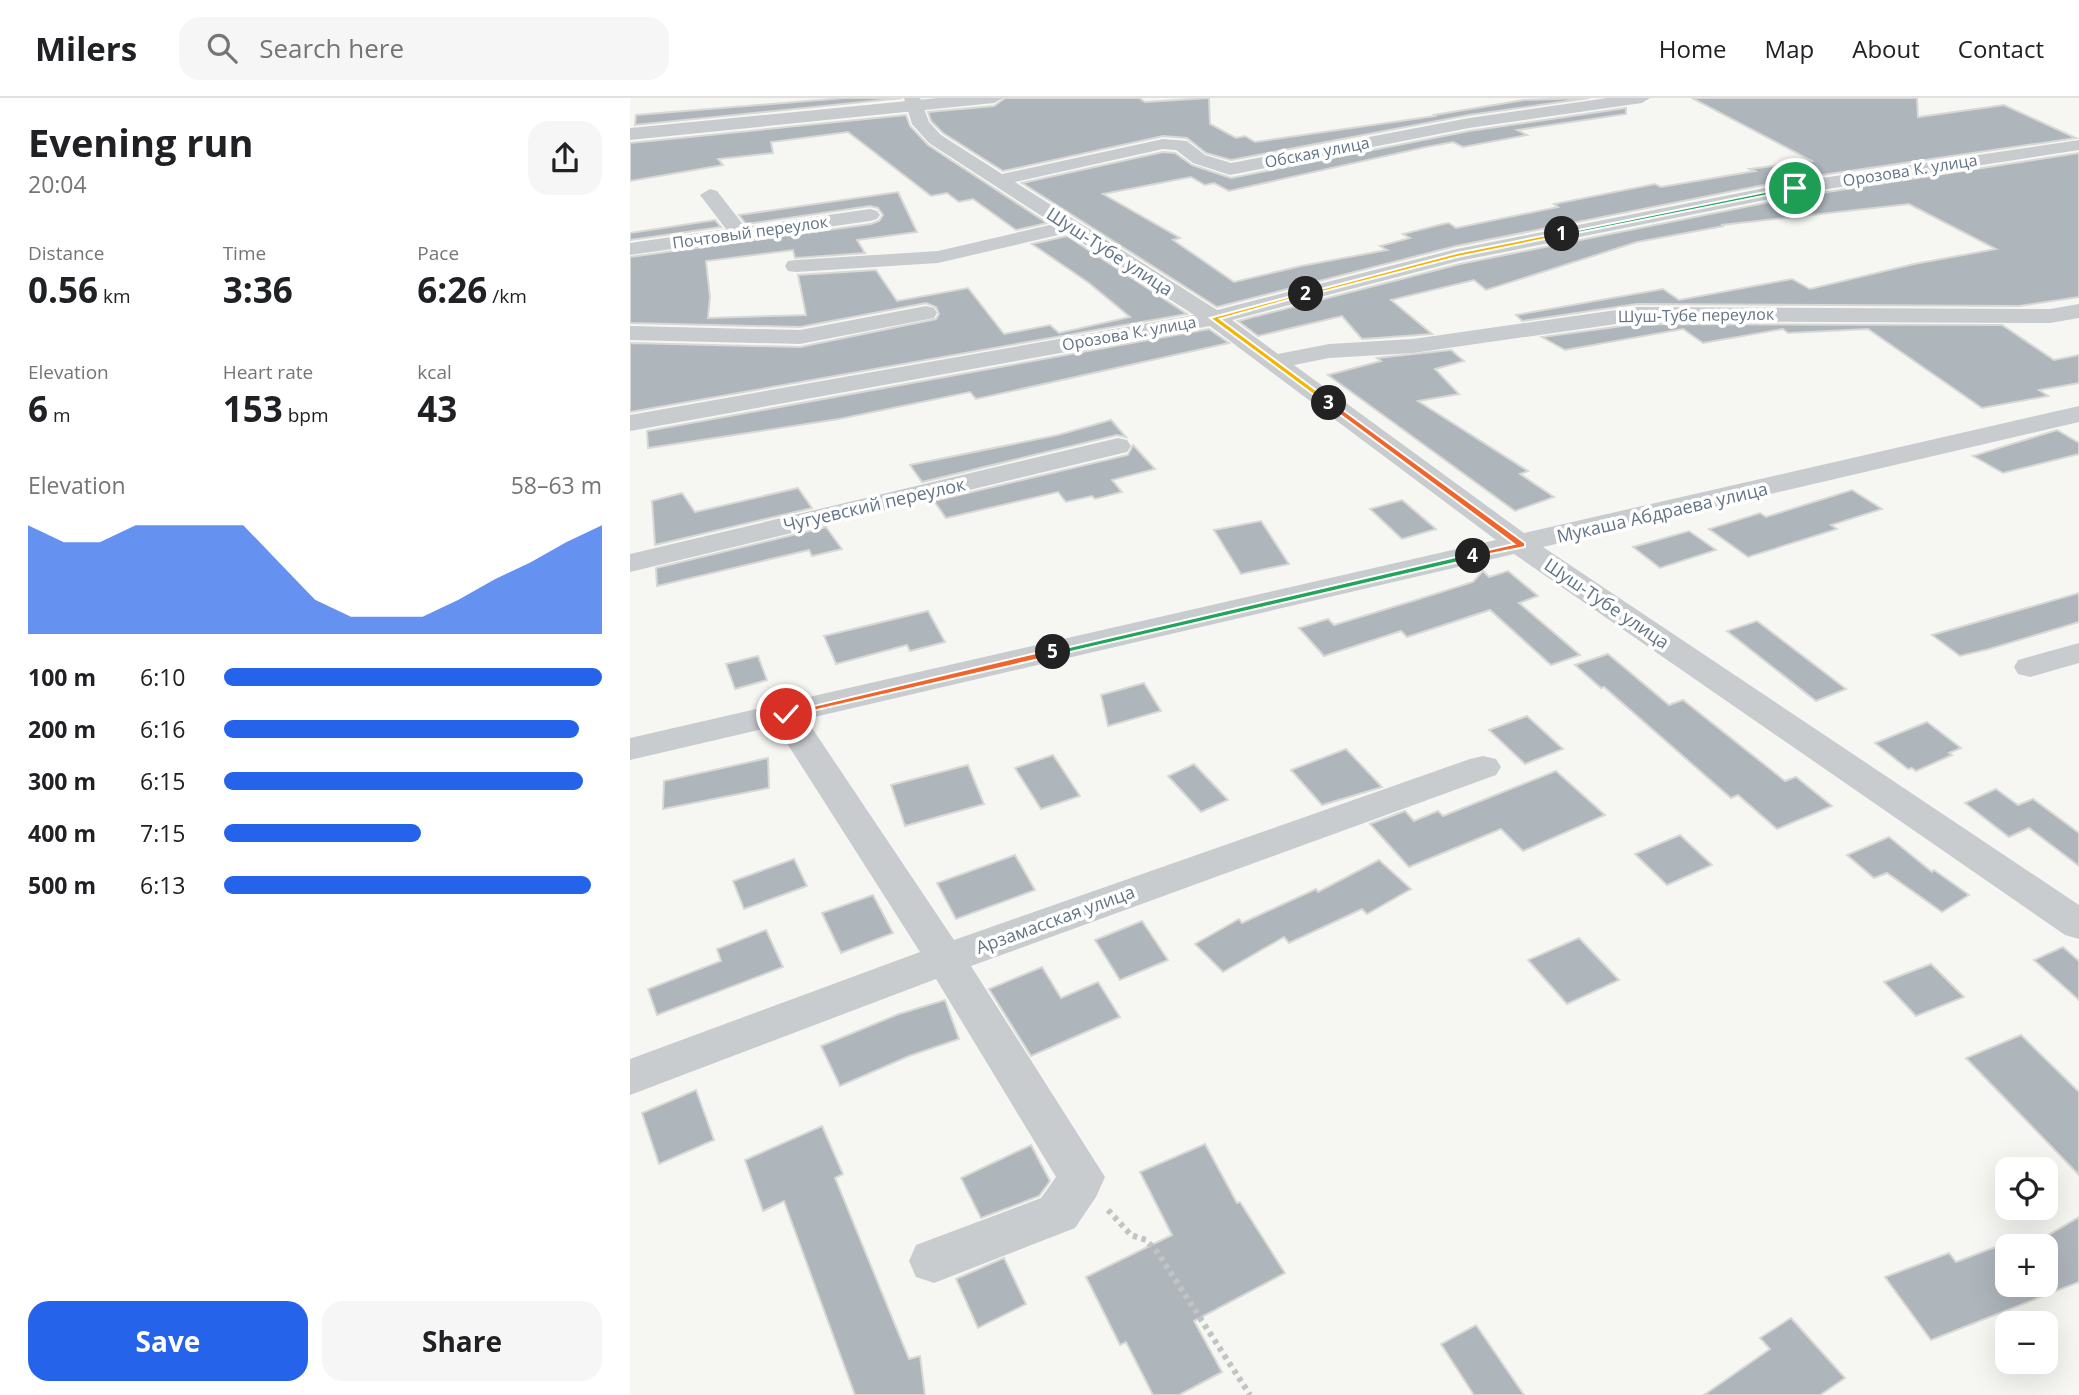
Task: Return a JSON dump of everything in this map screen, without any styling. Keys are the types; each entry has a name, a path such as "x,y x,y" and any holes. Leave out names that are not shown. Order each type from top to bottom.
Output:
{"street":[{"path":"630,134 913,102 993,98"},
{"name":"Обская улица","path":"999,180 1163,144 1181,145 1199,159 1230,169 1469,123 1642,98"},
{"name":"Шуш-Тубе улица","path":"913,102 921,124 935,139 1214,318 1521,545 2079,925"},
{"name":"Орозова К. улица","path":"630,422 1214,318 1457,255 1795,188 2079,145"},
{"path":"710,195 740,233"},
{"name":"Почтовый переулок","path":"630,249 870,215"},
{"path":"796,266 938,257 1071,226"},
{"name":"Шуш-Тубе переулок","path":"1274,362 1329,351 1412,346 1637,314 2050,316 2079,311"},
{"path":"630,332 800,337 926,313"},
{"name":"Мукаша Абдраева улица","path":"630,749 2079,414"},
{"name":"Чугуевский переулок","path":"630,563 1118,446"},
{"path":"2030,667 2079,653"},
{"path":"786,714 945,958 1081,1177 1058,1213 934,1261"},
{"name":"Арзамасская улица","path":"630,1077 945,958 1483,767"}],"path":[{"path":"1105,1208 1131,1235 1146,1240 1158,1253 1250,1395"}],"building":[{"path":"844,98 902,98 635,125 636,115"},
{"path":"1005,98 1139,98 1145,102 1209,98 1210,124 1236,138 1245,136 1255,142 1524,100 1589,98 1469,115 1231,160 1206,153 1187,138 1163,136 1003,171 943,133 931,121 928,112 994,106"},
{"path":"1692,98 1917,98 1918,117 2004,105 2076,138 1794,179 1456,246 1217,307 1022,183 1163,152 1175,153 1192,165 1231,178 1469,131 1626,108 1626,114 1517,130 1527,135 1463,147 1453,142 1426,147 1229,191 1214,183 1205,185 1191,177 1103,194 1180,238 1173,240 1234,282 1387,250 1380,246 1410,238 1403,234 1443,224 1449,223 1456,228 1558,207 1554,204 1655,184 1661,187 1755,171 1750,169 1812,161"},
{"path":"906,115 910,126 928,145 1047,223 1016,230 973,199 959,202 947,193 931,196 848,132 771,142 773,153 718,159 723,165 630,181 630,143"},
{"path":"2079,153 2079,297 2019,306 1637,304 1522,321 1516,315 1663,289 1679,300 1792,279 1810,289 1914,264 1996,249 1909,204 1721,225 1724,226 1637,242 1486,290 1474,280 1391,300 1432,334 1362,339 1342,316 1258,336 1238,321 1460,264 1795,197"},
{"path":"898,192 917,232 857,240 865,253 795,258 793,250 706,261 710,297 708,318 806,315 798,275 876,270 897,301 968,288 1004,334 1050,325 1059,333 1130,317 1089,283 1032,244 1067,236 1187,314 630,412 630,343 800,347 936,319 939,314 936,307 926,303 800,327 630,323 630,257 871,224 879,221 883,215 878,208 870,206 746,224 739,215"},
{"path":"715,220 721,227 630,240 630,233"},
{"path":"1637,324 2002,325 2054,360 2079,355 2079,383 2039,390 2048,396 1982,408 1868,329 1788,333 1783,329 1703,343 1683,329 1565,350 1542,337"},
{"path":"1209,329 1229,343 976,399 970,392 839,419 648,448 647,431"},
{"path":"1451,350 1464,361 1435,369 1459,394 1418,401 1528,471 1520,474 1554,497 1515,511 1328,375 1381,361 1377,358"},
{"path":"1111,420 1126,437 1117,435 922,482 910,465 1058,435"},
{"path":"2057,430 2079,443 2079,454 2003,473 1973,456"},
{"path":"1133,445 1155,469 1112,480 1122,492 1095,499 1092,496 1066,502 1058,492 946,518 934,501 1128,455"},
{"path":"798,488 812,508 655,545 652,501 682,493 695,512"},
{"path":"1852,490 1882,509 1831,525 1837,529 1748,557 1709,529 1760,513 1766,517"},
{"path":"1402,500 1436,529 1402,539 1370,509"},
{"path":"1261,521 1289,564 1241,574 1214,530"},
{"path":"826,527 842,549 812,556 809,550 657,586 656,568"},
{"path":"1689,531 1716,550 1660,568 1633,547"},
{"path":"1483,571 1489,577 1508,571 1538,596 1519,603 1580,655 1551,665 1490,610 1407,637 1401,631 1324,656 1299,628 1328,619 1334,625 1416,600 1473,582"},
{"path":"2079,593 2079,622 1989,649 1960,656 1932,635"},
{"path":"928,611 945,642 910,651 907,645 836,664 824,636"},
{"path":"1757,621 1846,689 1816,701 1727,631"},
{"path":"1608,654 1669,705 1683,700 1785,781 1796,777 1832,806 1777,829 1738,795 1731,798 1575,665"},
{"path":"758,656 767,680 735,689 726,664"},
{"path":"1144,683 1161,711 1108,726 1101,695"},
{"path":"1527,716 1563,749 1525,764 1489,730"},
{"path":"1927,722 1961,748 1949,753 1952,755 1916,771 1908,769 1875,743"},
{"path":"1346,749 1382,787 1322,805 1291,770"},
{"path":"1053,755 1080,796 1041,809 1015,768"},
{"path":"768,758 769,788 663,809 664,781"},
{"path":"1194,764 1228,800 1201,812 1168,776"},
{"path":"968,765 984,804 905,826 891,785"},
{"path":"1556,771 1605,815 1523,851 1501,829 1409,867 1370,824 1405,811 1414,821 1438,811 1443,816"},
{"path":"1996,789 2018,805 2033,799 2079,833 2079,866 2029,828 2009,837 1965,803"},
{"path":"1680,835 1712,865 1667,885 1635,854"},
{"path":"1889,837 1932,872 1934,870 1969,895 1942,912 1887,873 1874,878 1847,855"},
{"path":"1015,855 1035,890 956,919 937,883"},
{"path":"794,859 807,886 744,909 733,881"},
{"path":"1379,860 1411,889 1367,914 1362,909 1289,943 1284,937 1223,972 1195,944 1239,919 1242,923 1316,889 1318,892"},
{"path":"873,895 893,933 841,953 822,913"},
{"path":"1142,921 1168,960 1120,980 1095,940"},
{"path":"766,930 783,967 657,1015 648,989 721,961 717,949"},
{"path":"1579,938 1619,980 1567,1004 1528,960"},
{"path":"2063,947 2079,961 2079,1000 2034,960"},
{"path":"1931,964 1964,997 1916,1016 1884,982"},
{"path":"1042,967 1061,998 1098,982 1120,1017 1031,1056 989,989"},
{"path":"945,1000 959,1039 909,1056 840,1086 821,1046 899,1014"},
{"path":"2021,1035 2079,1092 2079,1175 1966,1058"},
{"path":"696,1090 714,1140 659,1164 642,1113"},
{"path":"822,1126 843,1174 835,1178 909,1359 920,1356 925,1395 855,1395 784,1201 763,1211 745,1160"},
{"path":"1205,1144 1237,1203 1240,1202 1285,1273 1194,1321 1222,1372 1179,1395 1153,1395 1126,1342 1120,1345 1086,1277 1172,1235 1140,1172"},
{"path":"1031,1145 1050,1181 1039,1196 981,1218 961,1178"},
{"path":"2079,1217 2079,1282 2058,1290 2058,1234 2050,1234"},
{"path":"1995,1247 1995,1297 2041,1297 2005,1311 1995,1311 1995,1315 1931,1340 1885,1277 1949,1253 1956,1262"},
{"path":"1004,1258 1026,1304 978,1328 956,1279"},
{"path":"1791,1318 1845,1378 1820,1395 1704,1395 1770,1349 1760,1338"},
{"path":"1476,1325 1524,1395 1474,1395 1441,1344"}],"route":[{"path":"786,714 1521,545 1214,318 1457,255 1795,188"}]}
